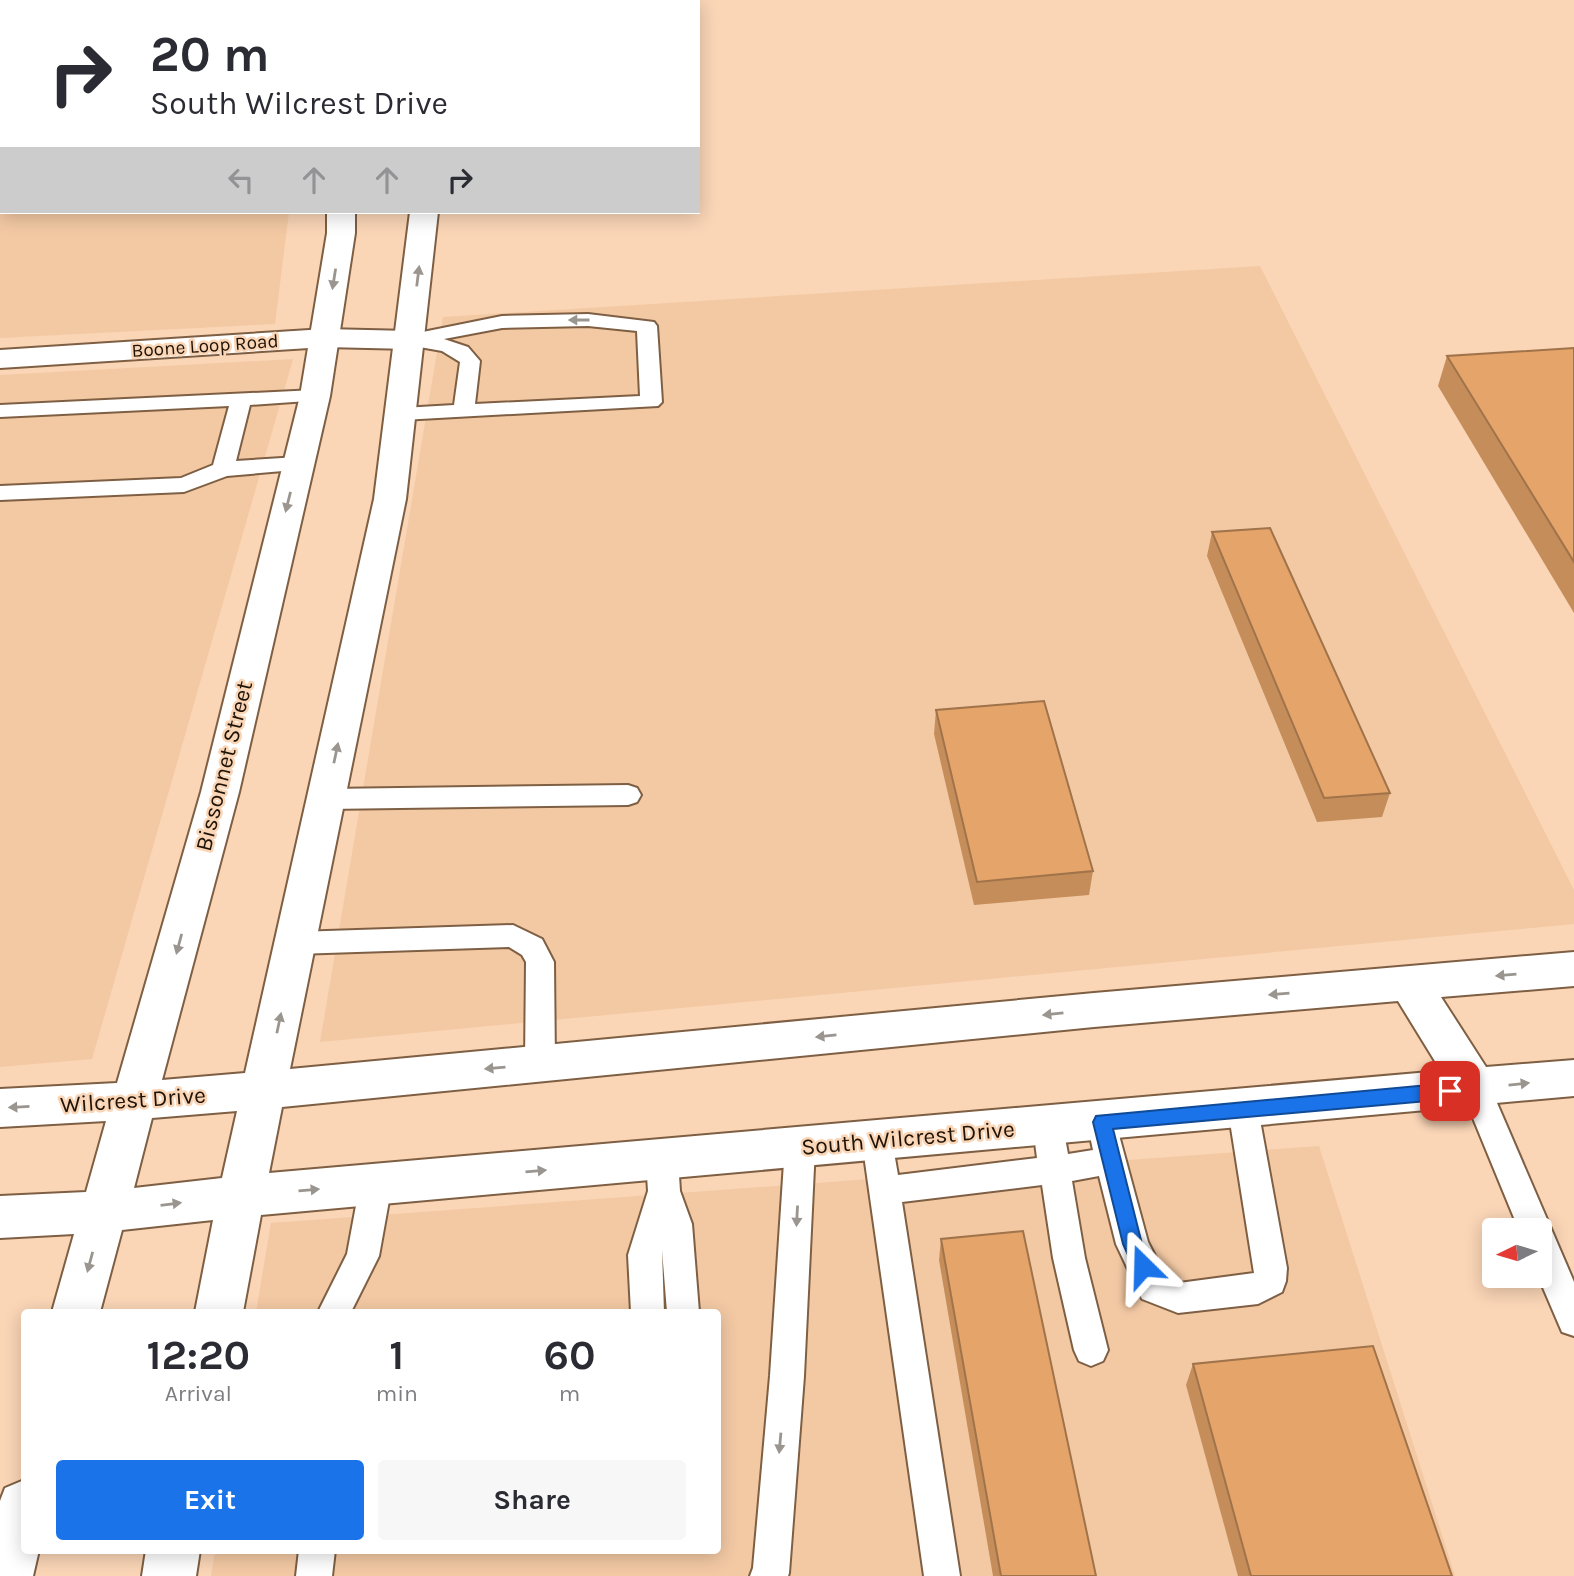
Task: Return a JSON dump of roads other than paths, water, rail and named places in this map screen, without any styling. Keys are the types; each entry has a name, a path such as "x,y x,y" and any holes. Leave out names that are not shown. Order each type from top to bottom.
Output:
{"main road":[{"name":"Bissonnet Street","path":"77,1309 220,792 315,396 341,233 341,214"},
{"path":"220,1309 241,1196 390,499 424,214"},
{"name":"Boone Loop Road","path":"0,359 325,338 410,340"},
{"path":"265,1090 1094,1010 1574,969"},
{"path":"1409,983 1476,1089"},
{"name":"South Wilcrest Drive","path":"241,1196 376,1185 663,1176 800,1147 1048,1127 1107,1141 1243,1109 1574,1078"},
{"name":"Wilcrest Drive","path":"0,1108 136,1101 265,1090"},
{"path":"0,1217 103,1212 241,1196"},
{"path":"6,1576 21,1518"},
{"path":"169,1576 172,1554"}],"lane":[{"path":"402,414 651,402 647,326 587,320 502,322 410,340"},
{"path":"410,340 464,353 470,361 464,411"},
{"path":"0,411 315,396"},
{"path":"223,468 241,400"},
{"path":"0,493 184,485 223,468 298,464"},
{"path":"327,799 628,795"},
{"path":"296,943 513,936 532,947 540,962 540,1064"},
{"path":"1476,1089 1530,1218"},
{"path":"885,1190 1055,1170 1107,1141 1132,1244 1154,1289 1178,1298 1258,1289 1270,1281 1271,1268 1243,1109"},
{"path":"1048,1127 1069,1258 1091,1350"},
{"path":"877,1141 942,1576"},
{"path":"768,1576 771,1573 787,1376 800,1147"},
{"path":"648,1309 644,1255 663,1176"},
{"path":"663,1176 676,1224 683,1309"},
{"path":"336,1309 363,1256 376,1185"},
{"path":"1552,1269 1574,1321"},
{"path":"314,1576 317,1554"}]}
